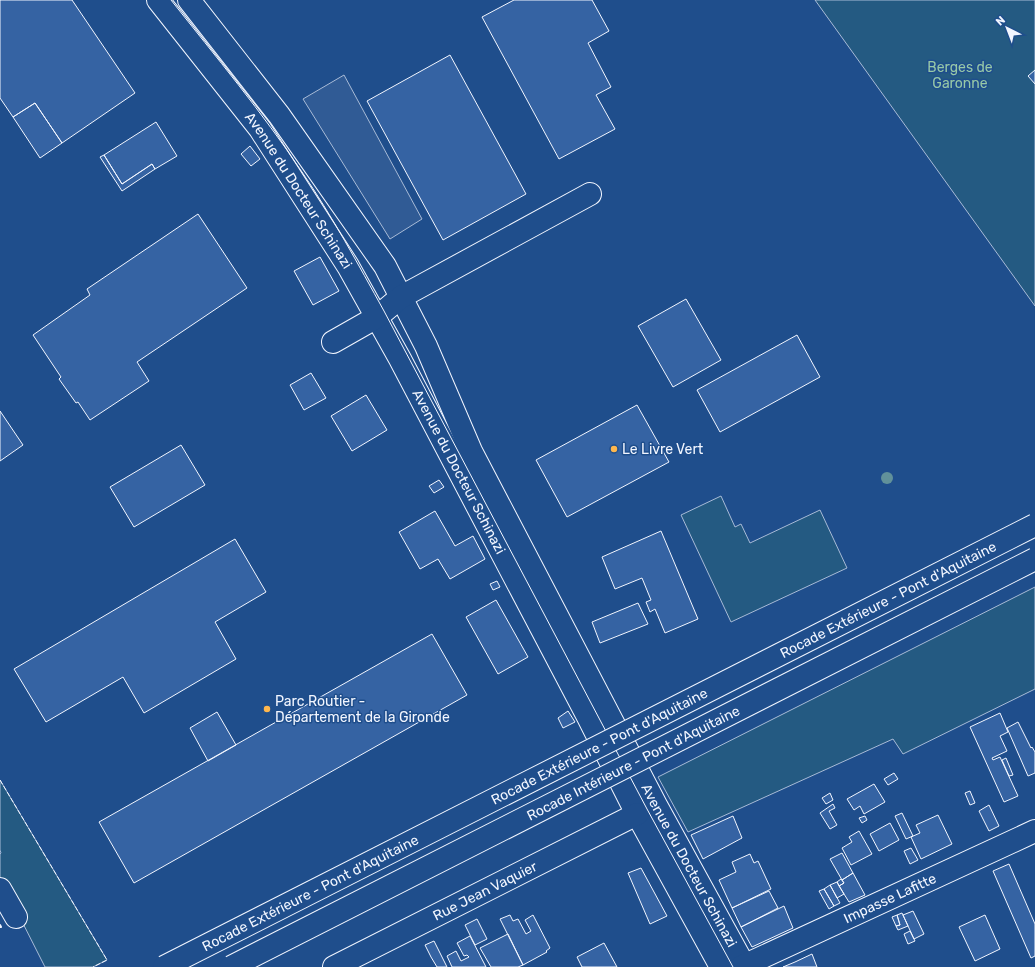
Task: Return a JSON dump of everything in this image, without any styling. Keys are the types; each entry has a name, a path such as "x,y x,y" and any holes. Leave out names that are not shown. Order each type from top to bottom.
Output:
{"main road":[{"name":"Avenue du Docteur Schinazi","path":"158,0 260,129 330,237 377,317 581,704 637,814 721,967"},
{"name":"Avenue du Docteur Schinazi","path":"189,0 279,115 321,177 385,266 426,346 471,451 656,805 744,967"},
{"path":"333,342 377,317 401,297 590,194"},
{"name":"Rocade Extérieure - Pont d'Aquitaine","path":"164,967 1035,525"},
{"name":"Rocade Intérieure - Pont d'Aquitaine","path":"231,967 1035,559"},
{"name":"Rue Jean Vaquier","path":"334,967 637,814"},
{"name":"Impasse Lafitte","path":"744,967 1035,831"},
{"path":"0,889 16,917"}],"green space":[{"name":"Berges de Garonne","path":"815,0 1035,0 1035,306"},
{"path":"721,496 735,527 741,524 750,543 820,510 847,568 731,622 681,515"},
{"path":"1035,587 1035,689 903,754 893,739 688,832 658,777"},
{"path":"0,780 107,960 93,967 45,967 0,878"}],"shaded area":[{"path":"344,75 422,219 390,239 303,99"}],"building":[{"path":"0,0 72,0 135,93 62,143 35,103 13,117 0,98"},
{"path":"514,0 592,0 609,31 588,43 611,87 596,95 615,129 559,159 482,17"},
{"path":"450,55 526,194 443,240 367,101"},
{"path":"1035,70 1035,84 1028,76"},
{"path":"35,103 62,143 40,158 13,117"},
{"path":"156,122 177,156 155,169 152,164 122,184 104,155"},
{"path":"250,146 260,159 251,166 241,154"},
{"path":"104,155 122,184 152,164 155,169 122,191 100,157"},
{"path":"198,214 247,288 137,362 149,381 90,420 78,402 76,403 59,379 61,377 33,335 90,295 87,289"},
{"path":"320,257 339,291 313,305 294,271"},
{"path":"686,299 721,360 673,387 638,326"},
{"path":"797,335 820,377 720,432 697,390"},
{"path":"311,373 326,398 304,410 290,385"},
{"path":"366,395 387,430 352,451 331,416"},
{"path":"637,405 669,462 567,517 536,460"},
{"path":"0,411 23,445 0,461"},
{"path":"181,445 205,485 134,527 110,487"},
{"path":"439,480 444,487 434,493 429,486"},
{"path":"435,511 455,546 473,536 485,559 450,579 438,559 420,569 399,532"},
{"path":"661,531 698,619 665,633 655,609 650,612 646,602 651,600 642,578 615,589 602,557"},
{"path":"235,539 266,592 215,622 236,659 144,713 123,677 46,722 14,669"},
{"path":"497,581 500,587 493,590 490,584"},
{"path":"496,600 528,657 498,674 466,617"},
{"path":"638,603 648,624 600,643 592,622"},
{"path":"432,634 467,695 134,883 99,822"},
{"path":"568,711 575,722 563,728 558,718"},
{"path":"217,712 236,745 208,761 190,728"},
{"path":"1000,713 1008,732 1000,736 1007,751 992,758 993,760 1000,757 1018,796 1004,802 970,727"},
{"path":"1018,722 1031,748 1032,747 1035,752 1035,773 1028,776 1007,728"},
{"path":"1006,758 1013,775 1009,776 1002,760"},
{"path":"894,773 898,779 888,785 884,779"},
{"path":"874,784 885,802 864,814 860,806 854,810 847,799"},
{"path":"970,791 975,803 970,805 965,793"},
{"path":"830,793 833,800 826,804 822,798"},
{"path":"833,804 835,808 829,811 837,825 830,829 820,813"},
{"path":"989,805 999,826 989,831 979,811"},
{"path":"902,813 913,836 906,839 895,816"},
{"path":"938,815 952,844 921,859 911,837 920,833 916,825"},
{"path":"733,816 742,838 703,859 691,835"},
{"path":"865,816 867,820 862,823 859,818"},
{"path":"890,823 899,840 879,851 870,834"},
{"path":"859,831 872,854 851,865 842,848 852,842 849,837"},
{"path":"911,848 918,860 910,864 904,851"},
{"path":"842,853 853,873 842,880 830,859"},
{"path":"750,854 754,863 758,861 771,889 732,908 719,880 736,872 732,862"},
{"path":"1009,864 1035,924 1035,956 1031,958 993,871"},
{"path":"641,868 667,916 650,924 628,873"},
{"path":"853,873 865,895 849,902 839,886 844,883 842,880"},
{"path":"841,879 844,883 839,886 837,882"},
{"path":"837,882 844,894 837,898 830,885"},
{"path":"830,885 840,903 834,906 824,889"},
{"path":"824,889 834,906 829,909 819,891"},
{"path":"769,891 778,908 741,927 732,908"},
{"path":"784,906 793,928 752,947 741,927"},
{"path":"913,911 924,934 914,939 903,915"},
{"path":"902,913 908,926 898,930 896,926 900,925 897,915"},
{"path":"510,915 513,921 518,919 526,934 531,931 525,920 533,915 550,948 546,951 547,952 523,965 500,919"},
{"path":"897,915 900,925 896,926 892,917"},
{"path":"985,915 1000,949 975,961 959,927"},
{"path":"477,919 487,939 475,945 465,925"},
{"path":"910,931 915,941 908,944 904,934"},
{"path":"508,934 523,965 518,967 491,967 480,948"},
{"path":"470,936 486,967 452,967 447,956 456,951 461,961 469,957 467,955 464,956 457,943"},
{"path":"434,941 447,967 437,967 425,945"},
{"path":"604,943 617,967 582,967 577,957"},
{"path":"812,954 817,967 783,967 795,962"}],"tram line":[{"path":"171,0 287,150 324,206 344,240 384,311 647,809 733,967"}],"fence":[{"path":"0,780 107,960 93,967"}],"place":[{"name":"Le Livre Vert","path":"614,449"},
{"name":"Parc Routier - Département de la Gironde","path":"267,709"}]}
